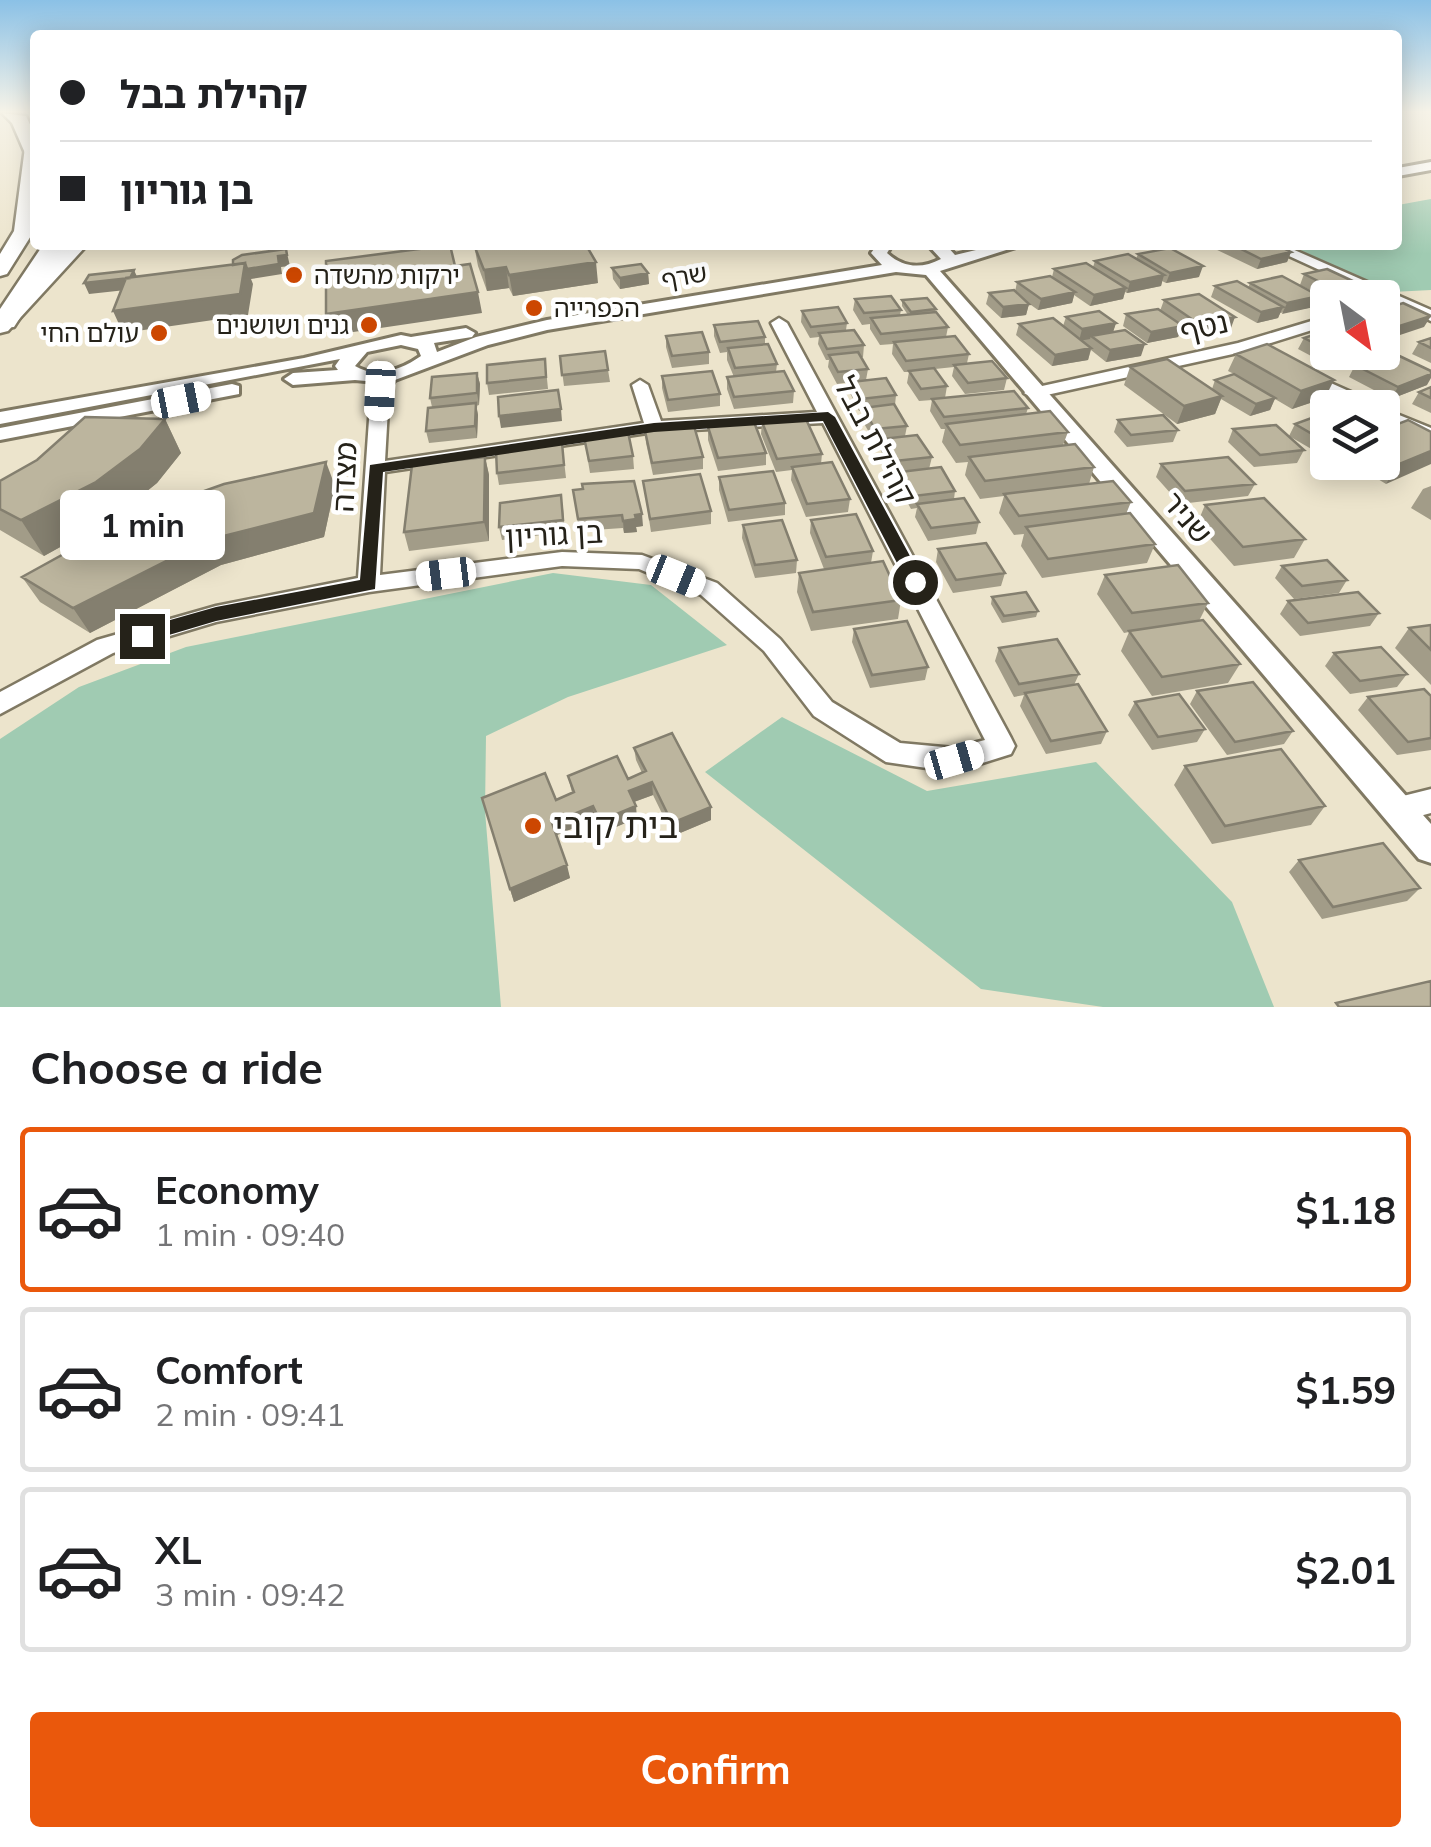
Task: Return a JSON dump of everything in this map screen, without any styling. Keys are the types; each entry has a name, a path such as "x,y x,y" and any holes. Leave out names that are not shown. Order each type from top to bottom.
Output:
{"highway":[{"path":"3,324 52,250"}],"main road":[{"path":"0,270 24,231 30,177"},
{"path":"3,324 72,250"}],"street":[{"path":"1402,171 1431,166"},
{"path":"1402,179 1431,174"},
{"name":"שרף","path":"361,348 392,340 451,337 540,316 820,268 873,250"},
{"path":"882,250 881,258 897,267"},
{"name":"שניר","path":"944,250 947,252 939,265 1032,392 1431,848"},
{"path":"939,265 996,250"},
{"path":"1282,250 1345,280"},
{"name":"שרף","path":"388,376 460,348 529,329 897,267 939,265"},
{"path":"1400,300 1431,297"},
{"path":"1400,305 1431,316"},
{"name":"קהילת בבל","path":"779,323 1002,746"},
{"name":"נטף","path":"1032,392 1242,347 1310,326"},
{"path":"416,341 429,348 430,357 425,363"},
{"path":"1242,347 1333,390"},
{"path":"354,375 344,366 361,348"},
{"path":"0,418 305,363 361,348"},
{"path":"0,434 290,379 388,376"},
{"name":"מצדה","path":"369,584 380,391 388,376"},
{"path":"640,385 654,427"},
{"path":"376,468 654,427 828,417"},
{"path":"1400,420 1431,435"},
{"name":"בן גוריון","path":"0,704 105,646 216,614 369,584 562,559 642,562 709,589 772,646 823,709 895,754 954,760 1002,746"},
{"path":"1397,809 1431,801"}],"green space":[{"path":"1431,199 1431,290 1400,292 1400,280 1366,280 1300,250 1402,250 1402,204"},
{"path":"553,573 651,585 727,645 568,697 486,736 485,811 501,1007 0,1007 0,739 79,687 186,647"},
{"path":"782,717 927,791 1096,762 1232,902 1274,1007 1103,1007 981,989 705,772"}],"building":[{"path":"286,250 287,255 278,256 279,264 247,269 245,263 233,265 233,260 242,255"},
{"path":"411,250 451,250 455,266 470,264 478,292 326,314 326,261"},
{"path":"476,250 589,250 596,262 509,275 506,267 484,270"},
{"path":"1174,250 1203,266 1170,273 1138,254"},
{"path":"1243,250 1291,252 1261,259"},
{"path":"1128,254 1164,275 1130,282 1095,261"},
{"path":"245,263 240,294 113,311 126,278"},
{"path":"1086,263 1126,288 1094,295 1054,269"},
{"path":"641,264 648,273 620,278 612,268"},
{"path":"1327,269 1351,280 1316,280 1304,274"},
{"path":"134,270 130,278 84,283 89,275"},
{"path":"1050,276 1075,292 1041,299 1017,282"},
{"path":"1282,276 1310,291 1310,298 1287,303 1250,283"},
{"path":"1237,281 1283,307 1261,312 1215,286"},
{"path":"1014,290 1029,304 1003,307 989,293"},
{"path":"1199,294 1235,317 1199,324 1164,300"},
{"path":"891,296 901,310 864,313 855,299"},
{"path":"927,298 936,309 911,312 902,300"},
{"path":"1403,303 1431,316 1400,326"},
{"path":"838,307 847,323 811,327 802,311"},
{"path":"1158,309 1183,326 1151,332 1126,314"},
{"path":"1099,311 1116,323 1082,329 1066,317"},
{"path":"936,312 948,327 881,334 871,318"},
{"path":"1053,318 1091,348 1055,355 1019,324"},
{"path":"758,321 765,337 720,342 714,325"},
{"path":"854,330 864,345 827,349 819,333"},
{"path":"1125,330 1145,344 1110,350 1091,336"},
{"path":"702,332 709,352 672,356 666,336"},
{"path":"955,336 969,354 906,361 894,342"},
{"path":"768,344 777,364 735,368 728,348"},
{"path":"1267,344 1334,380 1301,391 1236,354"},
{"path":"605,351 608,370 562,375 560,356"},
{"path":"858,352 868,369 838,372 829,355"},
{"path":"1400,356 1431,371 1398,387 1365,370 1400,370"},
{"path":"545,359 546,377 487,383 487,365"},
{"path":"1167,359 1222,396 1184,406 1130,367"},
{"path":"992,361 1007,378 968,383 954,365"},
{"path":"934,368 947,386 921,389 909,371"},
{"path":"712,371 720,394 668,400 662,376"},
{"path":"784,371 794,391 734,397 727,377"},
{"path":"477,373 477,393 430,398 432,377"},
{"path":"1234,374 1275,398 1256,404 1215,380"},
{"path":"886,378 896,395 861,399 851,382"},
{"path":"1431,387 1431,398 1419,392"},
{"path":"558,390 561,409 499,416 498,397"},
{"path":"1014,391 1028,408 944,417 932,399"},
{"path":"476,403 475,426 426,431 428,408"},
{"path":"894,404 907,426 875,429 863,408"},
{"path":"1050,411 1068,432 960,445 946,424"},
{"path":"1163,415 1178,430 1131,435 1118,420"},
{"path":"85,417 165,419 140,449 96,482 21,520 0,509 0,481 37,460"},
{"path":"805,417 822,454 777,459 762,422"},
{"path":"1310,419 1310,433 1295,424"},
{"path":"1408,420 1431,432 1431,451 1400,464 1400,423"},
{"path":"754,422 766,453 718,458 708,427"},
{"path":"1276,425 1304,450 1260,455 1233,429"},
{"path":"694,426 703,457 652,463 645,431"},
{"path":"628,432 633,456 589,461 584,437"},
{"path":"917,435 932,457 895,461 882,439"},
{"path":"562,443 564,465 497,473 496,450"},
{"path":"1075,444 1094,467 985,481 969,457"},
{"path":"485,457 484,522 404,532 412,465"},
{"path":"1228,457 1255,484 1185,491 1161,464"},
{"path":"326,462 314,513 208,540 73,608 22,577 131,517 224,484"},
{"path":"832,462 850,499 807,504 792,467"},
{"path":"941,467 955,491 914,496 900,472"},
{"path":"773,471 785,503 729,510 719,477"},
{"path":"700,474 711,511 650,519 643,481"},
{"path":"634,481 642,514 635,515 636,519 623,521 622,515 578,519 573,490 583,489 582,484"},
{"path":"1113,481 1131,502 1019,516 1004,494"},
{"path":"561,495 563,520 499,527 500,503"},
{"path":"964,498 979,522 931,528 917,504"},
{"path":"1264,498 1305,539 1243,547 1205,505"},
{"path":"1130,513 1155,544 1048,559 1026,527"},
{"path":"856,514 873,551 826,557 811,520"},
{"path":"782,520 797,560 755,565 743,525"},
{"path":"986,543 1005,573 956,580 938,549"},
{"path":"1327,560 1347,580 1302,586 1282,566"},
{"path":"883,561 901,600 813,612 799,573"},
{"path":"1178,565 1208,603 1132,613 1105,575"},
{"path":"1026,592 1038,611 1004,616 992,597"},
{"path":"1358,592 1379,613 1308,623 1288,601"},
{"path":"1203,620 1240,664 1162,677 1129,631"},
{"path":"907,621 928,667 872,675 854,629"},
{"path":"1431,625 1431,650 1409,628"},
{"path":"1057,639 1079,674 1019,684 999,648"},
{"path":"1381,647 1407,674 1360,681 1334,653"},
{"path":"1253,682 1293,731 1235,742 1197,691"},
{"path":"1078,684 1107,731 1051,741 1025,693"},
{"path":"1424,689 1431,696 1431,738 1408,742 1368,697"},
{"path":"1179,694 1205,729 1158,737 1135,702"},
{"name":"בית קובי","path":"672,733 711,807 672,823 652,782 629,791 636,806 600,821 593,806 552,823 567,865 510,889 482,798 545,773 556,800 574,792 568,776 617,756 628,779 646,771 634,748"},
{"path":"1281,749 1325,806 1225,826 1185,766"},
{"path":"1383,843 1420,888 1333,907 1299,860"},
{"path":"1431,981 1431,1007 1339,1007 1336,1003"}],"place":[{"name":"ירקות מהשדה","path":"294,275"},
{"name":"הכפרייה","path":"534,308"},
{"name":"גנים ושושנים","path":"369,325"},
{"name":"עולם החי","path":"159,333"},
{"name":"בית קובי","path":"533,826"}],"route":[{"path":"142,636 216,614 369,584 376,468 654,427 828,417 915,582"}]}
